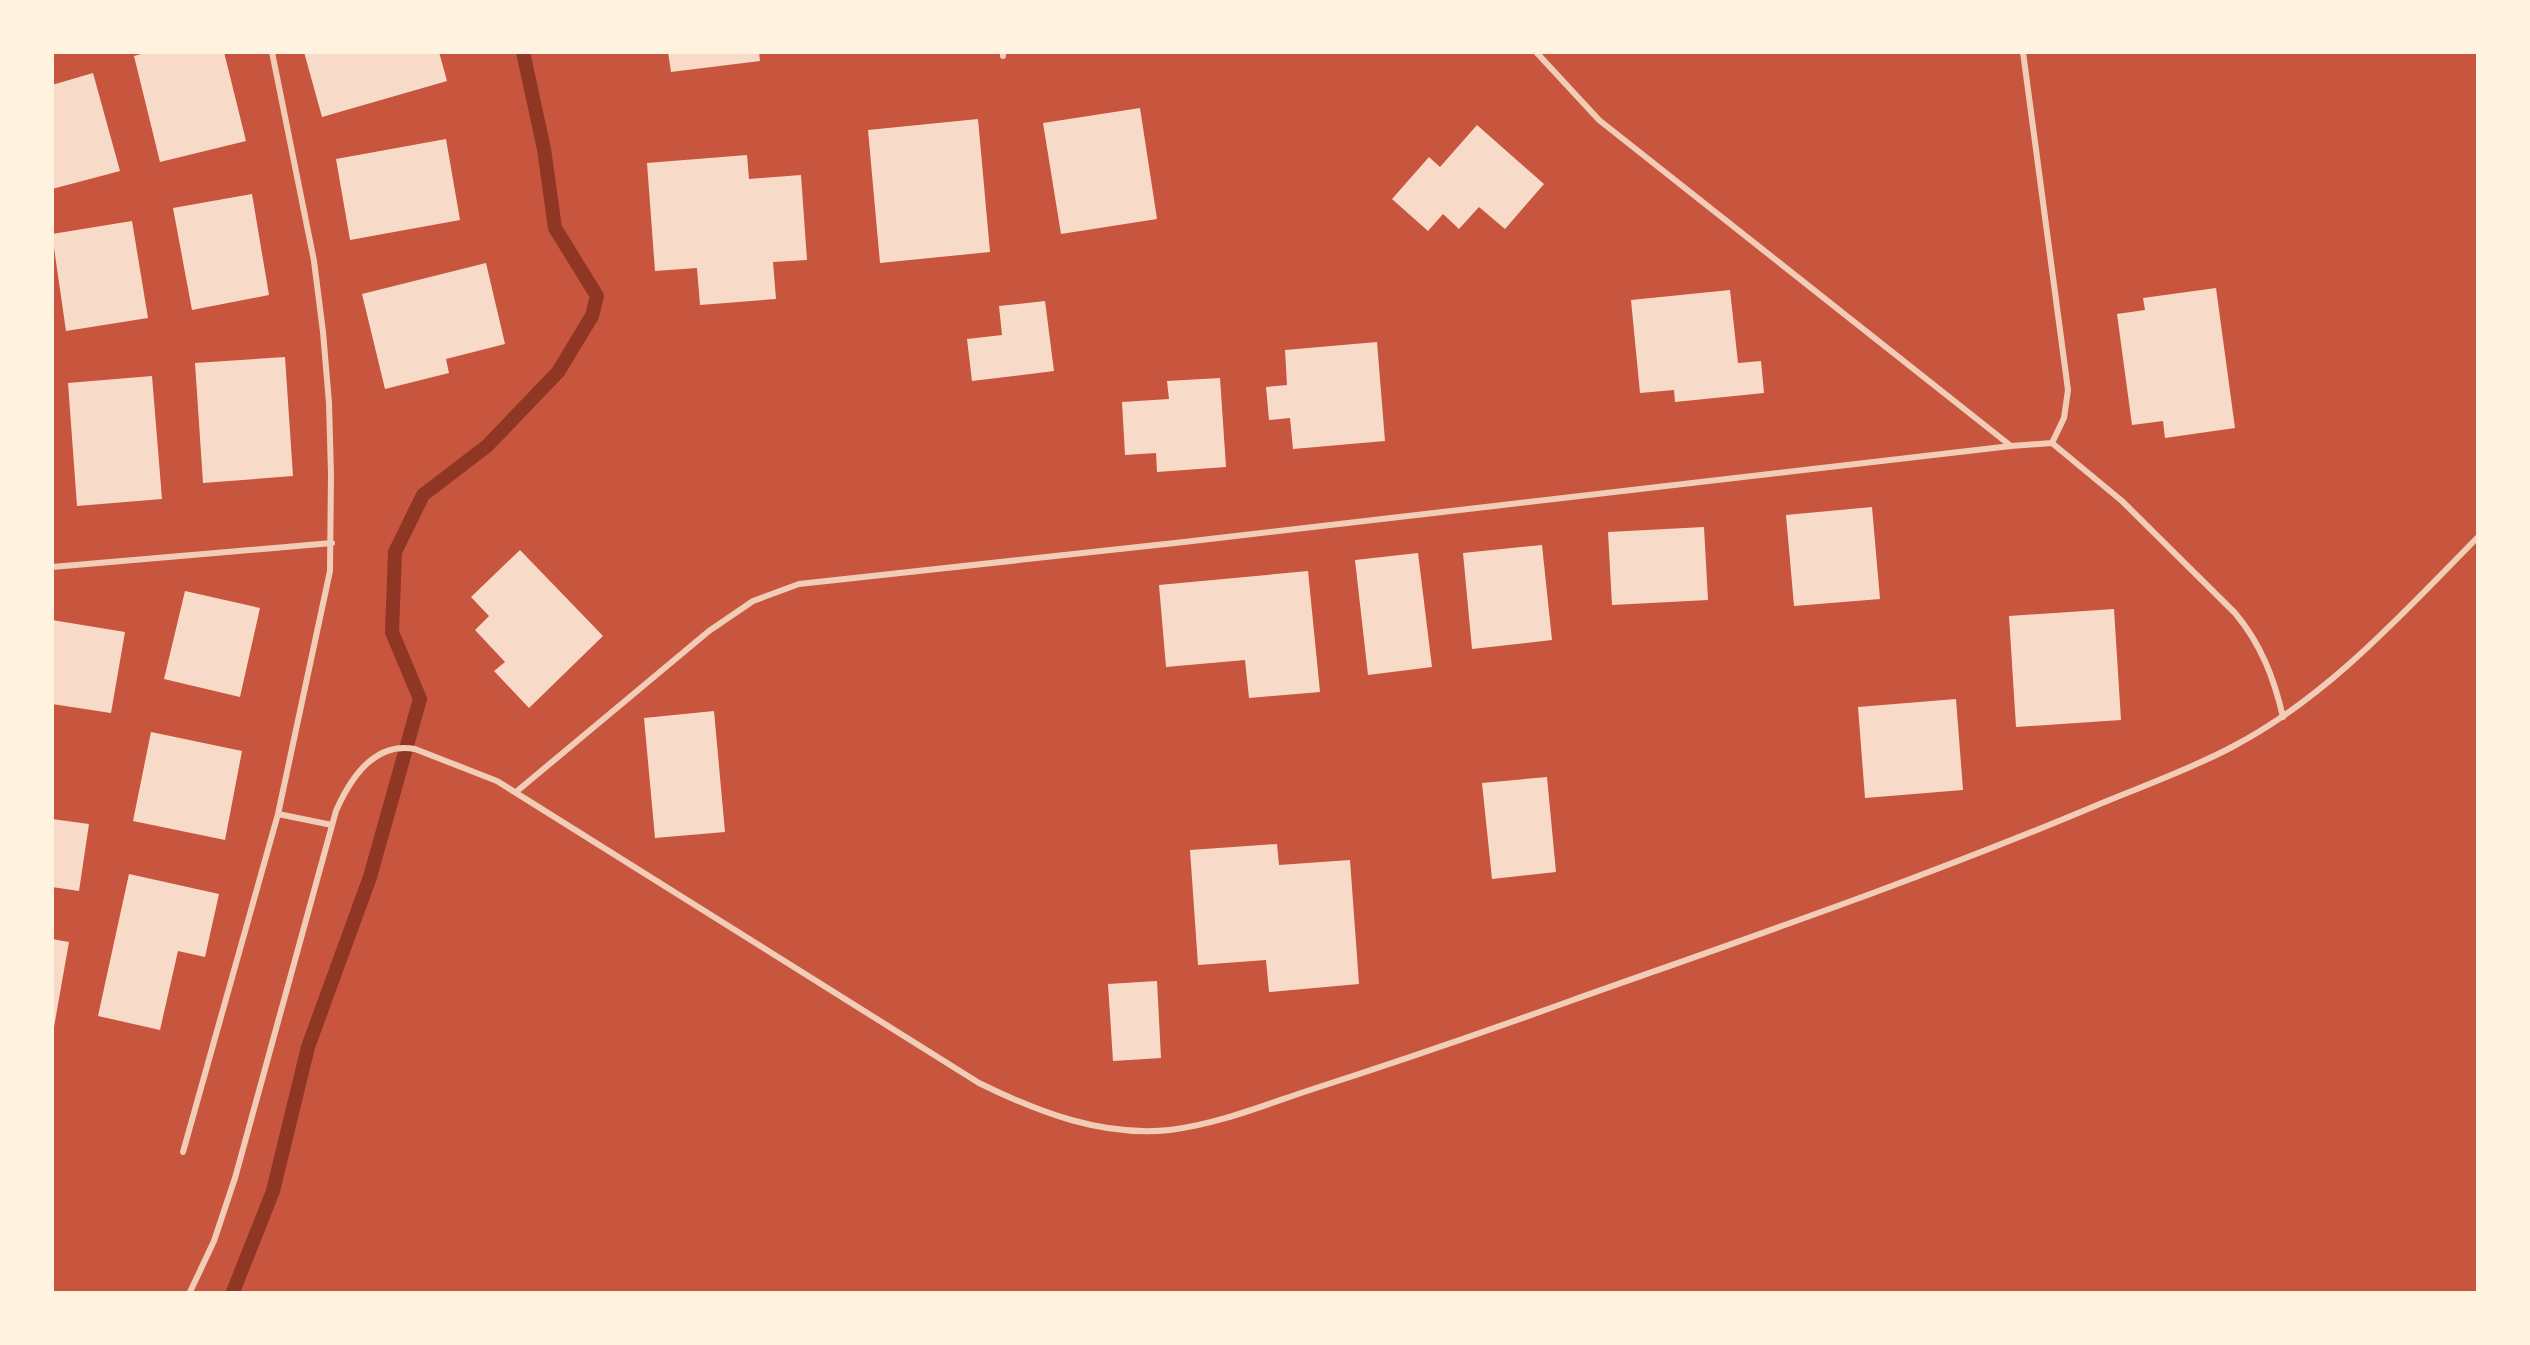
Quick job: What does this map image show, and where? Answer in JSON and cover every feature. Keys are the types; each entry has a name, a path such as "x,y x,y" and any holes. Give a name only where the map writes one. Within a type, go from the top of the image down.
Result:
{"street":[{"path":"183,1152 278,814 328,582 332,543 329,403 314,261 272,52"},
{"path":"1536,52 1599,120 2011,446"},
{"path":"2024,52 2068,390 2064,418 2052,443"},
{"path":"516,792 716,626 753,601 799,584 1173,544 2052,443 2122,501 2235,613 2250,631 2263,654 2277,688 2283,717"},
{"path":"190,1293 214,1241 235,1178 341,799 359,772 381,752 393,748 416,749 516,792 979,1083 1017,1102 1074,1121 1130,1130 1170,1130 1220,1119 1443,1047 1991,850 2231,748 2283,717 2342,670 2478,537"},
{"path":"52,567 332,543"},
{"path":"278,814 332,825"}],"building":[{"path":"148,52 224,52 246,141 160,162 134,56"},
{"path":"304,52 439,52 447,81 322,117"},
{"path":"668,52 759,52 760,61 671,72"},
{"path":"93,73 120,171 52,189 52,85"},
{"path":"1140,108 1157,219 1061,234 1043,123"},
{"path":"978,119 990,252 880,263 868,130"},
{"path":"1477,125 1544,184 1505,229 1479,207 1459,229 1443,214 1428,231 1392,199 1429,157 1440,167"},
{"path":"446,139 460,220 350,240 336,159"},
{"path":"747,155 749,179 801,175 807,260 773,262 776,299 700,305 697,268 655,271 647,163"},
{"path":"252,194 269,295 192,310 173,208"},
{"path":"132,221 148,318 66,331 52,234"},
{"path":"486,263 505,344 446,359 449,373 385,389 362,294"},
{"path":"2216,288 2235,428 2165,438 2163,421 2132,425 2117,314 2145,310 2143,298"},
{"path":"1730,290 1738,363 1761,361 1764,393 1675,402 1674,390 1640,393 1631,300"},
{"path":"1045,301 1054,371 972,381 967,339 1002,335 999,306"},
{"path":"1377,342 1385,441 1293,449 1290,418 1269,420 1266,387 1287,385 1285,350"},
{"path":"285,357 293,476 203,483 195,363"},
{"path":"152,376 162,499 77,506 68,383"},
{"path":"1220,378 1226,467 1157,472 1156,453 1125,455 1122,402 1169,399 1167,381"},
{"path":"1872,507 1880,599 1794,606 1786,515"},
{"path":"1704,527 1708,600 1612,605 1608,532"},
{"path":"1542,545 1552,640 1472,649 1463,553"},
{"path":"520,550 603,636 529,708 494,671 505,662 475,630 489,616 471,597"},
{"path":"1418,553 1432,667 1368,675 1355,560"},
{"path":"1308,571 1320,692 1249,698 1245,660 1166,667 1159,585"},
{"path":"185,591 260,608 240,697 164,679"},
{"path":"2114,609 2121,720 2016,727 2009,616"},
{"path":"52,620 125,632 111,713 52,704"},
{"path":"1956,699 1963,790 1865,798 1858,707"},
{"path":"714,711 725,832 655,838 644,718"},
{"path":"151,732 242,751 225,840 133,821"},
{"path":"1547,777 1556,872 1492,879 1482,783"},
{"path":"52,819 89,824 79,891 52,887"},
{"path":"1277,844 1279,865 1350,860 1359,984 1269,992 1266,960 1198,965 1190,850"},
{"path":"129,874 219,894 205,957 178,951 160,1030 98,1016"},
{"path":"52,939 69,942 54,1027 52,1027"},
{"path":"1157,981 1161,1058 1113,1061 1108,984"}],"waterway":[{"path":"233,1292 273,1191 308,1047 370,877 420,699 392,632 395,552 423,495 487,446 558,372 592,316 597,296 555,228 544,149 523,52"}]}
